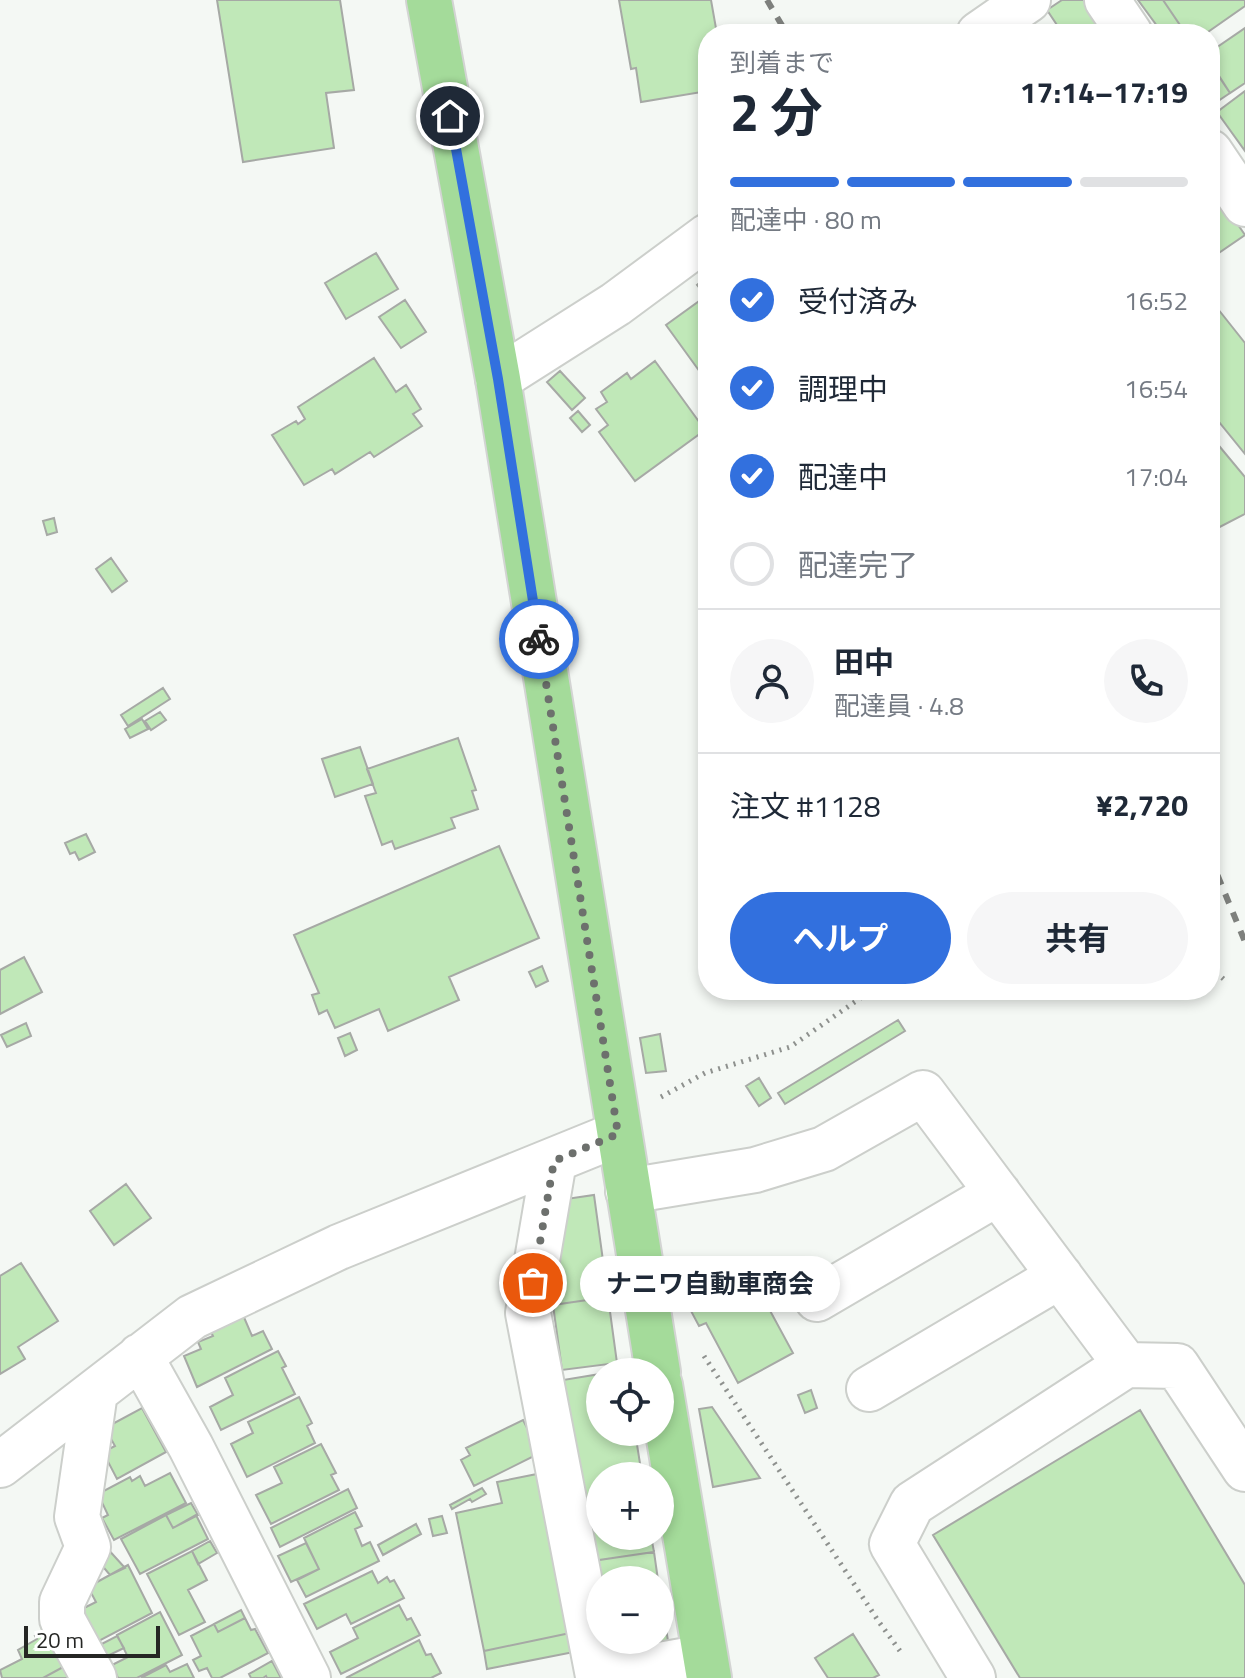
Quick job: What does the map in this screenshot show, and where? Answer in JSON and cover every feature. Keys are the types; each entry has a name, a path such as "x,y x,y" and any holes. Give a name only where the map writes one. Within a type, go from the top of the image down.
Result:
{"highway":[{"path":"429,0 498,379 655,1357"},
{"path":"670,1446 707,1668"}],"street":[{"path":"993,24 1028,0"},
{"path":"1107,0 1123,24"},
{"path":"1220,167 1245,204"},
{"path":"498,379 616,304 698,243"},
{"path":"628,1191 755,1170 824,1149 923,1093 1126,1365"},
{"path":"0,1465 192,1317 339,1247 618,1134"},
{"path":"554,1161 528,1313 598,1676 707,1668"},
{"path":"817,1299 998,1193"},
{"path":"869,1389 1060,1276"},
{"path":"140,1356 191,1447 308,1678"},
{"path":"973,1678 892,1544 912,1504 1126,1365 1177,1366 1245,1469"},
{"path":"94,1678 62,1619 62,1602 88,1547 77,1517 95,1392"}],"path":[{"path":"1220,976 1227,982"},
{"path":"618,1134 661,1097 705,1073 790,1047 858,1000"},
{"path":"655,1357 696,1345 903,1656"}],"building":[{"path":"217,0 340,0 354,90 326,93 334,148 243,162"},
{"path":"619,0 711,0 715,24 698,24 698,93 641,102 636,68 631,69"},
{"path":"1062,0 1084,0 1100,24 1056,24 1047,10"},
{"path":"1138,0 1163,0 1179,24 1156,24"},
{"path":"1163,0 1245,0 1245,6 1219,24 1179,24"},
{"path":"1245,28 1245,83 1230,93 1220,78 1220,45"},
{"path":"1220,77 1230,93 1220,100"},
{"path":"1245,91 1245,151 1220,116 1220,110"},
{"path":"1220,199 1245,235 1220,252"},
{"path":"376,253 398,289 346,319 325,283"},
{"path":"405,300 426,332 401,348 379,317"},
{"path":"698,302 698,369 666,325"},
{"path":"1220,312 1245,343 1245,454 1220,423"},
{"path":"374,358 396,392 406,385 421,409 413,414 422,426 374,457 370,452 335,474 332,469 304,485 272,435 305,419 298,407"},
{"path":"655,361 698,420 698,435 635,481 599,432 608,425 596,409 607,402 601,392 627,373 631,379"},
{"path":"560,371 585,398 572,410 547,382"},
{"path":"578,411 590,425 582,432 570,418"},
{"path":"1220,447 1245,477 1245,514 1220,527"},
{"path":"54,518 57,532 47,535 43,521"},
{"path":"111,558 127,581 112,592 96,569"},
{"path":"163,688 170,699 128,726 121,715"},
{"path":"160,712 166,720 151,730 145,721"},
{"path":"142,719 148,729 130,738 125,729"},
{"path":"458,738 476,790 472,791 478,809 451,818 455,828 395,849 392,841 382,845 365,796 376,793 367,769"},
{"path":"360,747 373,784 335,797 322,759"},
{"path":"86,834 95,852 79,860 75,852 70,854 65,843"},
{"path":"499,846 539,938 449,977 459,1000 388,1031 379,1009 335,1028 327,1010 319,1014 312,995 319,993 294,935"},
{"path":"24,957 42,992 0,1014 0,970"},
{"path":"542,966 548,981 536,987 529,972"},
{"path":"898,1020 905,1031 785,1104 778,1093"},
{"path":"26,1023 31,1036 7,1047 1,1035"},
{"path":"350,1033 357,1050 345,1056 338,1038"},
{"path":"660,1034 666,1071 646,1073 640,1038"},
{"path":"759,1078 771,1098 759,1106 746,1086"},
{"path":"126,1184 151,1218 114,1245 90,1211"},
{"path":"594,1195 608,1297 553,1305 559,1200"},
{"path":"743,1261 793,1353 738,1383 706,1323 699,1326 682,1294"},
{"path":"21,1263 58,1321 18,1347 25,1359 0,1374 0,1276"},
{"path":"608,1297 616,1358 586,1358 586,1367 562,1370 553,1305"},
{"path":"243,1315 252,1336 263,1331 272,1349 197,1387 184,1356 201,1349 198,1342 213,1336 210,1330"},
{"path":"278,1351 286,1366 282,1368 295,1394 221,1430 210,1407 233,1395 225,1378"},
{"path":"586,1376 586,1446 637,1446 640,1462 586,1462 586,1524 563,1380"},
{"path":"811,1390 817,1408 805,1413 798,1395"},
{"path":"299,1397 312,1423 307,1426 315,1443 247,1477 231,1444 253,1433 248,1422"},
{"path":"712,1407 760,1478 713,1487 699,1409"},
{"path":"142,1408 166,1452 117,1479 103,1452 115,1446 105,1428"},
{"path":"1140,1410 1245,1585 1245,1678 1020,1678 933,1535"},
{"path":"523,1420 540,1453 474,1486 461,1460 470,1455 466,1448"},
{"path":"321,1444 336,1473 331,1475 339,1490 271,1524 256,1495 282,1483 274,1467"},
{"path":"170,1473 186,1503 114,1540 102,1518 108,1515 98,1494 130,1477 132,1481 140,1476 145,1486"},
{"path":"542,1473 575,1632 484,1651 456,1513 502,1503 497,1482"},
{"path":"482,1488 486,1494 452,1509 450,1505"},
{"path":"348,1489 357,1508 280,1547 271,1528"},
{"path":"191,1503 198,1515 173,1528 166,1515"},
{"path":"355,1512 362,1526 355,1529 362,1546 370,1542 379,1561 306,1597 297,1580 319,1569 304,1538"},
{"path":"166,1515 173,1528 196,1515 208,1539 140,1574 121,1539"},
{"path":"442,1516 447,1533 433,1536 429,1519"},
{"path":"416,1524 421,1534 383,1555 378,1545"},
{"path":"210,1541 217,1553 198,1564 192,1551"},
{"path":"306,1543 319,1569 291,1582 278,1556"},
{"path":"106,1547 125,1568 110,1575 99,1562"},
{"path":"590,1550 654,1552 592,1561"},
{"path":"192,1551 207,1580 188,1590 205,1622 179,1635 147,1574"},
{"path":"654,1552 656,1566 594,1566 592,1561"},
{"path":"128,1565 152,1613 95,1643 78,1611 96,1602 88,1587"},
{"path":"372,1571 378,1583 387,1577 390,1582 394,1580 404,1598 351,1624 346,1614 317,1629 304,1604"},
{"path":"399,1605 420,1635 341,1674 330,1652 358,1638 353,1628"},
{"path":"241,1610 245,1618 218,1632 214,1624"},
{"path":"160,1612 182,1655 137,1678 118,1678 112,1665 128,1657 117,1635"},
{"path":"245,1618 268,1653 220,1678 212,1678 207,1668 199,1671 193,1660 201,1656 191,1636 214,1624 218,1632"},
{"path":"45,1631 65,1666 43,1678 2,1678 0,1670 22,1659 18,1650"},
{"path":"575,1632 579,1651 487,1669 484,1651"},
{"path":"853,1634 879,1675 873,1678 828,1678 815,1658"},
{"path":"117,1636 124,1648 99,1660 92,1649"},
{"path":"419,1640 426,1655 431,1654 441,1673 431,1678 346,1678"},
{"path":"272,1661 281,1678 251,1678 249,1674"},
{"path":"187,1664 194,1678 141,1678 166,1665 170,1672"},
{"path":"65,1666 71,1678 43,1678"}],"railway":[{"path":"767,0 781,24"},
{"path":"1220,881 1245,942"}],"way so far":[{"path":"533,1283 554,1161 618,1134 539,639"}],"place":[{"name":"ナニワ自動車商会","path":"533,1283"}],"route":[{"path":"450,116 498,379 539,639"}]}
